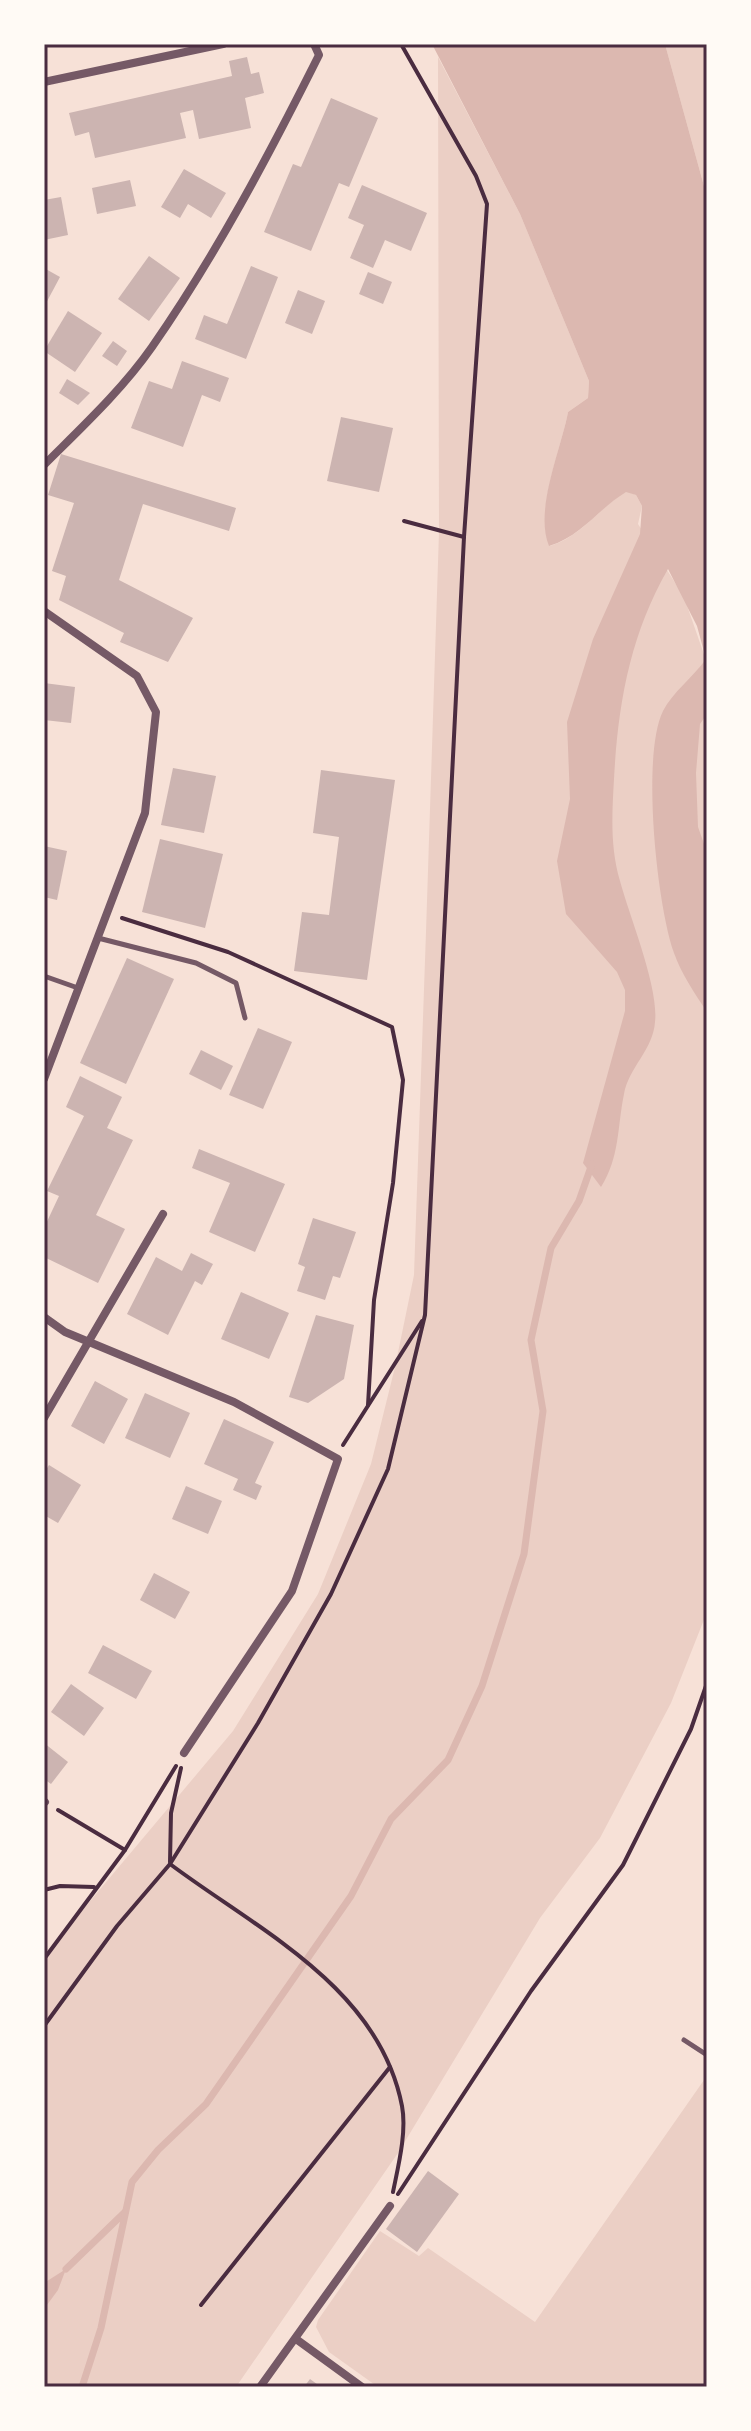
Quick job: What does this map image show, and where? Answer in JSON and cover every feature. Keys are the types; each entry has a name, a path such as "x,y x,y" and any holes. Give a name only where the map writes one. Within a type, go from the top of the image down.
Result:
{"street":[{"path":"44,82 223,44"},
{"path":"44,465 150,350 207,262 265,163 319,55 314,44"},
{"path":"44,611 137,676 156,712 145,813 44,1079"},
{"path":"44,1418 86,1340 163,1214"},
{"path":"44,1317 65,1332 234,1402 338,1459 292,1591 184,1753"},
{"path":"260,2387 390,2206"},
{"path":"296,2339 362,2387"}],"lane":[{"path":"97,937 196,963 236,983 245,1018"},
{"path":"44,976 79,988"},
{"path":"684,2040 707,2055"}],"path":[{"path":"44,2026 117,1926 170,1864 258,1723 331,1594 388,1469 425,1315 464,537 487,204 476,176 401,44"},
{"path":"404,521 464,537"},
{"path":"106,913 228,952 392,1027 403,1080 393,1183 374,1300 368,1405"},
{"path":"338,1459 348,1432 395,1367 425,1315"},
{"path":"390,2206 531,1991 623,1865 691,1729 707,1683"},
{"path":"170,1864 171,1813 184,1753"},
{"path":"44,1959 94,1887 125,1850 184,1753"},
{"path":"44,1803 125,1850"},
{"path":"170,1864 317,1968 354,2009 390,2067 403,2109 390,2206"},
{"path":"44,1890 60,1886 94,1887"},
{"path":"201,2305 390,2067"}],"shaded area":[{"path":"432,44 665,44 707,197 707,714 700,724 696,773 698,827 707,852 707,1012 684,976 674,953 657,867 652,795 656,732 667,704 706,659 697,626 668,569 644,619 628,671 619,724 613,805 613,843 617,868 653,991 655,1022 650,1041 627,1084 615,1153 601,1187 583,1163 625,1011 625,990 617,972 566,914 557,861 570,799 567,722 593,639 640,534 642,506 636,495 626,492 571,536 549,546 545,515 550,480 568,412 588,398 589,381 520,214"},
{"path":"665,44 707,44 707,197"},
{"path":"438,57 520,214 589,381 588,398 568,412 550,480 545,516 550,546 581,529 626,491 636,495 642,506 638,524 684,597 707,663 707,1612 671,1703 600,1838 540,1918 398,2153 236,2387 44,2387 44,1956 233,1731 318,1594 371,1464 414,1275 439,532"},
{"path":"704,2080 707,2080 707,2387 378,2387 329,2352 316,2327 318,2320 380,2231 419,2256 428,2248 535,2322"},
{"path":"66,2269 58,2290 44,2309 44,2283"}],"building":[{"path":"247,57 251,74 259,72 264,93 245,98 251,128 199,139 193,110 180,113 186,138 95,158 89,132 75,136 69,113 232,76 229,61"},
{"path":"331,98 378,118 349,187 339,183 311,251 264,232 293,164 301,167"},
{"path":"184,169 226,193 211,218 188,204 180,218 161,207"},
{"path":"130,180 136,206 97,214 92,188"},
{"path":"362,185 427,213 411,251 385,240 373,268 350,258 364,225 348,218"},
{"path":"61,197 68,235 44,240 44,200"},
{"path":"149,256 180,278 149,321 118,299"},
{"path":"251,266 278,277 246,359 195,339 204,315 227,324"},
{"path":"44,268 60,277 44,307"},
{"path":"368,272 392,282 383,304 359,294"},
{"path":"298,290 325,301 312,334 285,323"},
{"path":"68,311 102,333 75,372 44,351"},
{"path":"113,341 127,351 117,366 102,356"},
{"path":"182,361 229,378 220,402 202,395 183,447 131,428 149,381 172,389"},
{"path":"67,379 90,393 78,405 59,393"},
{"path":"341,417 393,428 379,492 327,481"},
{"path":"61,454 236,508 229,531 143,504 119,580 193,618 168,662 120,642 124,633 59,600 66,576 52,571 74,503 48,495"},
{"path":"44,683 75,687 71,723 44,720"},
{"path":"173,768 216,776 204,833 161,825"},
{"path":"321,770 395,780 367,980 294,971 302,912 329,915 339,837 313,833"},
{"path":"160,839 223,854 205,928 142,912"},
{"path":"44,846 67,851 57,900 44,897"},
{"path":"127,958 174,979 126,1084 80,1063"},
{"path":"258,1028 292,1042 263,1109 229,1095"},
{"path":"201,1050 233,1066 221,1090 189,1074"},
{"path":"80,1076 122,1097 107,1128 133,1140 96,1215 125,1229 98,1283 44,1257 44,1228 59,1196 47,1191 84,1116 66,1107"},
{"path":"199,1149 285,1184 255,1252 209,1232 230,1183 192,1168"},
{"path":"313,1218 356,1232 340,1278 333,1276 325,1300 297,1291 305,1267 298,1264"},
{"path":"191,1253 213,1264 202,1285 195,1281 168,1335 127,1314 156,1257 182,1271"},
{"path":"241,1292 289,1313 269,1359 221,1339"},
{"path":"316,1315 354,1325 344,1379 308,1403 289,1397"},
{"path":"95,1381 128,1399 104,1444 71,1426"},
{"path":"145,1393 190,1413 170,1458 125,1438"},
{"path":"224,1419 274,1442 255,1483 262,1486 256,1500 233,1490 238,1479 204,1464"},
{"path":"49,1465 81,1485 58,1523 44,1515 44,1473"},
{"path":"186,1486 222,1501 208,1534 172,1519"},
{"path":"154,1573 190,1592 175,1619 140,1600"},
{"path":"103,1645 152,1671 136,1699 88,1673"},
{"path":"71,1684 104,1708 84,1736 51,1712"},
{"path":"44,1743 68,1762 51,1784 44,1779"},
{"path":"428,2171 459,2194 417,2252 386,2229"},
{"path":"310,2379 321,2387 304,2387"}],"waterway":[{"path":"82,2387 101,2328 132,2182 158,2150 206,2104 351,1896 391,1819 448,1760 482,1686 524,1554 543,1411 531,1340 551,1248 579,1201 592,1164"},
{"path":"66,2269 125,2212"}]}
